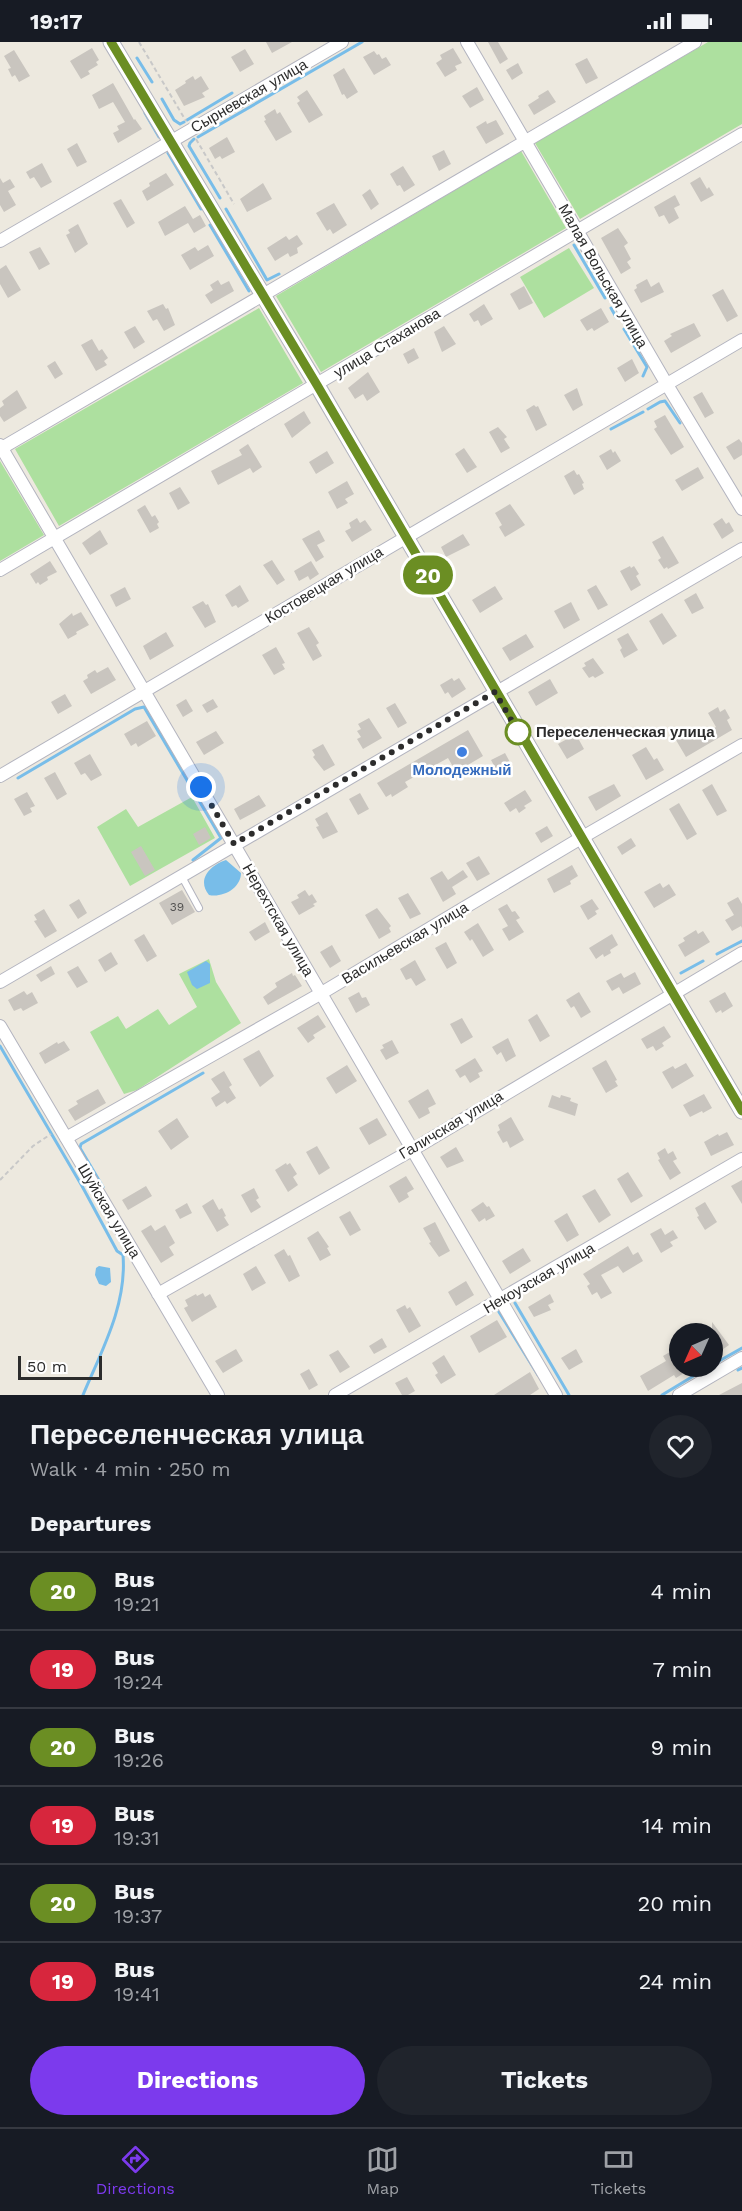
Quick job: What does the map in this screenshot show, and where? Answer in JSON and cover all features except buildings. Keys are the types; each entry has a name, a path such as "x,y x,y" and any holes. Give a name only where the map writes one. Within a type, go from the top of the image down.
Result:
{"street":[{"path":"111,42 317,385 742,1111"},
{"name":"Сырневская улица","path":"0,241 342,42"},
{"name":"Малая Вольская улица","path":"467,42 742,509"},
{"path":"0,447 695,42"},
{"name":"улица Стаханова","path":"0,570 742,134"},
{"name":"Костовецкая улица","path":"0,776 742,340"},
{"name":"Нерехтская улица","path":"0,447 556,1395"},
{"path":"0,981 742,549"},
{"name":"Васильевская улица","path":"66,1138 320,994 742,745"},
{"name":"Галичская улица","path":"158,1294 412,1149 742,952"},
{"name":"Шуйская улица","path":"0,1026 218,1395"},
{"name":"Некоузская улица","path":"335,1395 742,1159"},
{"path":"680,1395 742,1358"}],"lane":[{"path":"181,875 200,908"}],"path":[{"path":"0,1180 33,1146 48,1136"}],"green space":[{"path":"708,42 742,42 742,124 580,219 535,143"},
{"path":"521,151 566,228 321,372 276,296"},
{"path":"569,248 594,288 544,318 520,277"},
{"path":"259,308 303,383 59,526 15,449"},
{"path":"0,461 44,535 0,561"},
{"path":"192,797 215,838 130,886 97,827 126,809 138,827"},
{"path":"209,959 216,982 241,1023 137,1090 124,1094 90,1032 118,1016 126,1029 158,1009 169,1025 197,1007 179,974"}],"water":[{"path":"226,860 241,873 238,883 230,891 220,895 209,895 204,883 207,873 215,865"},
{"path":"206,961 210,964 210,983 197,989 192,985 187,972"},
{"path":"99,1266 110,1268 111,1282 106,1286 99,1284 95,1275 96,1268"}],"waterway":[{"path":"198,137 362,42"},
{"path":"137,58 152,82"},
{"path":"187,120 232,93"},
{"path":"162,99 174,120 180,124 184,122"},
{"path":"145,113 159,137"},
{"path":"194,139 189,146 220,198"},
{"path":"168,153 201,209"},
{"path":"226,209 267,280 279,274"},
{"path":"210,225 249,291"},
{"path":"574,245 605,298"},
{"path":"611,308 616,317"},
{"path":"624,329 647,367 643,376"},
{"path":"648,409 665,401 680,423"},
{"path":"611,429 643,412"},
{"path":"18,778 135,709 144,707 221,838 193,860"},
{"path":"717,954 742,941"},
{"path":"681,973 703,961"},
{"path":"0,1046 82,1186 117,1251 123,1255 121,1292 112,1327 83,1395"},
{"path":"103,1187 80,1148 81,1144 203,1073"},
{"path":"515,1303 569,1395"},
{"path":"499,1312 538,1375"},
{"path":"723,1359 742,1348"},
{"path":"738,1370 742,1368"},
{"path":"662,1395 692,1377"}],"bus line":[{"name":"20","path":"111,42 317,385 742,1111"}],"place":[{"name":"Переселенческая улица","path":"518,732"},
{"name":"Молодежный","path":"462,752"}],"route":[{"path":"201,787 234,844 495,692 518,732"}]}
